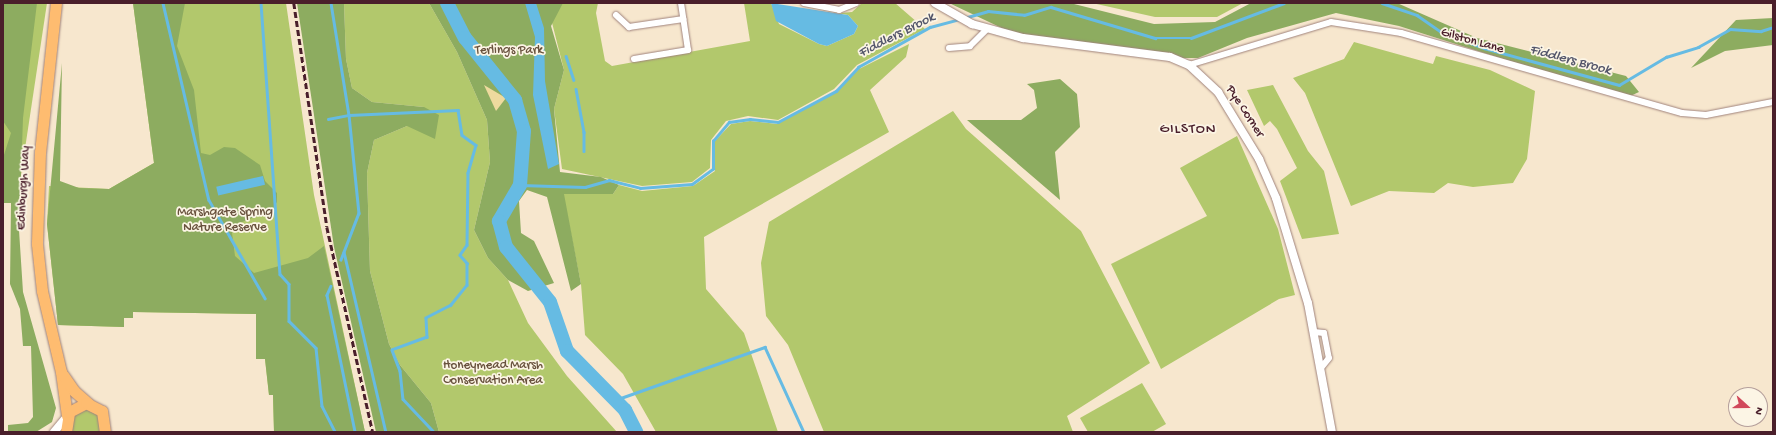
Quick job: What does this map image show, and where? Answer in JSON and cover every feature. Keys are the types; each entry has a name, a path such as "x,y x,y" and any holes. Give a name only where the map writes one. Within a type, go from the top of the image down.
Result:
{"highway":[{"name":"Edinburgh Way","path":"56,3 40,152 37,244 42,291 61,372 66,432"},
{"name":"Edinburgh Way","path":"61,372 74,391 89,404 102,411 105,432"},
{"path":"66,418 75,407 89,404"}],"street":[{"path":"634,58 688,50 681,3"},
{"path":"804,3 839,10 856,3"},
{"name":"Pye Corner","path":"935,3 972,24 987,29 1035,40 1170,57 1189,65 1218,92 1259,159 1276,198 1314,332 1332,432"},
{"path":"616,15 630,27 683,19"},
{"name":"Gilston Lane","path":"1189,65 1330,22 1401,33 1682,113 1706,115 1773,102"},
{"path":"949,48 970,46 987,29"},
{"path":"54,432 66,418"}],"green space":[{"path":"3,3 47,3 18,195 3,196"},
{"path":"3,3 37,3 23,118 19,230 23,292 56,408 52,422 36,432 8,432 8,425 28,423 33,417 31,346 23,346 20,309 10,284 11,203 3,203 3,158 11,133 3,121"},
{"name":"Marshgate Spring Nature Reserve","path":"133,3 286,3 314,195 365,432 274,432 273,395 269,395 265,359 256,359 256,314 133,312 133,318 124,318 124,327 58,325 47,224 49,186 109,189 154,163"},
{"name":"Marshgate Spring Nature Reserve","path":"133,3 185,3 177,46 194,90 201,153 210,155 224,147 235,148 260,165 265,181 277,193 277,202 272,210 237,224 232,233 235,256 254,273 308,258 324,246 365,432 274,432 273,395 269,395 265,359 256,359 256,314 133,312 133,318 124,318 124,327 58,325 47,224 62,63 60,181 79,188 109,189 154,163"},
{"path":"297,3 344,3 346,59 352,88 372,102 424,107 439,115 435,139 407,126 374,140 367,173 370,271 389,344 400,365 431,403 439,432 376,432 334,247"},
{"name":"Honeymead Marsh Conservation Area","path":"344,3 429,3 457,52 487,120 490,162 474,230 488,258 508,280 528,323 567,376 617,432 439,432 431,403 400,365 389,344 370,271 367,173 374,140 407,126 424,107 372,102 352,88 346,59"},
{"name":"Terlings Park","path":"429,3 563,3 551,26 564,70 554,109 560,172 601,177 619,185 613,194 564,194 581,284 571,291 547,197 527,190 519,201 521,233 534,241 554,283 528,291 508,280 488,258 474,230 490,162 487,120 457,52"},
{"path":"547,3 598,3 596,13 605,61 612,66 750,41 744,3 771,3 779,24 819,44 827,46 854,34 858,26 848,15 786,3 840,13 852,12 862,3 895,3 925,29 857,65 834,89 778,120 748,116 726,121 711,140 710,168 692,182 642,186 562,169 554,109 564,70"},
{"path":"949,3 1070,3 1154,24 1215,22 1251,3 1397,3 1477,38 1626,76 1639,92 1626,98 1399,26 1336,13 1247,38 1198,58 1182,58 1170,53 1023,38"},
{"path":"1092,3 1243,3 1217,17 1155,17"},
{"path":"1773,18 1773,45 1725,51 1691,68 1736,20"},
{"path":"1354,42 1433,64 1436,56 1490,70 1535,91 1527,159 1513,183 1473,187 1448,183 1434,193 1389,191 1351,206 1305,93 1293,78 1344,59"},
{"path":"909,44 906,57 870,90 889,132 704,237 706,289 744,333 778,432 656,432 623,374 585,335 581,284 563,194 613,194 619,185 642,191 693,186 715,171 714,142 731,124 750,121 777,124 836,92 859,69"},
{"path":"1060,79 1077,94 1080,127 1055,152 1060,200 967,120 1021,120 1037,108 1034,90 1027,84"},
{"path":"1273,85 1308,151 1324,171 1339,234 1302,239 1280,181 1297,168 1277,129 1270,121 1264,126 1247,90"},
{"path":"953,111 966,129 1081,231 1150,363 1067,416 1073,432 824,432 788,345 766,316 761,263 769,222"},
{"path":"1237,136 1278,229 1295,295 1279,299 1161,369 1111,264 1207,216 1180,168"},
{"path":"1142,383 1166,424 1152,432 1088,432 1080,418"},
{"path":"85,409 98,415 100,432 72,432 73,416"}],"sand":[{"path":"484,85 506,98 496,111"}],"water":[{"path":"525,3 536,3 544,28 545,81 559,164 548,169 533,95 535,37"},
{"path":"771,3 848,15 858,26 854,34 827,46 819,44 776,21"},
{"path":"263,176 265,185 218,196 216,187"}],"waterway":[{"path":"163,3 209,200 265,298"},
{"path":"261,3 280,274 289,284 289,321 316,348 322,406 335,432"},
{"path":"331,3 349,115 359,213 341,260"},
{"path":"447,3 465,38 515,100 524,131 520,185 499,221 506,247 550,302 567,351 625,410 636,432"},
{"name":"Fiddlers Brook","path":"964,18 988,11 1024,15 1051,7 1155,38 1191,38 1284,3"},
{"name":"Fiddlers Brook","path":"1382,3 1417,15 1441,32 1484,48 1619,85 1666,57 1698,47 1730,29 1761,31 1773,27"},
{"name":"Fiddlers Brook","path":"520,185 585,187 609,180 640,188 692,184 713,169 713,141 729,122 750,119 778,122 836,91 858,67 930,27 959,19"},
{"path":"566,56 574,80"},
{"path":"576,89 584,132 584,151"},
{"path":"328,119 349,115 458,110 462,135 476,145 468,173 467,245 460,255 467,263 467,285 451,305 426,318 427,337 392,350 400,371 403,399 434,432"},
{"path":"344,252 386,432"},
{"path":"331,286 327,295 355,432"},
{"path":"615,400 765,347 804,432"}],"railway":[{"path":"294,3 327,227 373,432"}],"district":[{"name":"GILSTON","path":"1188,130"}]}
